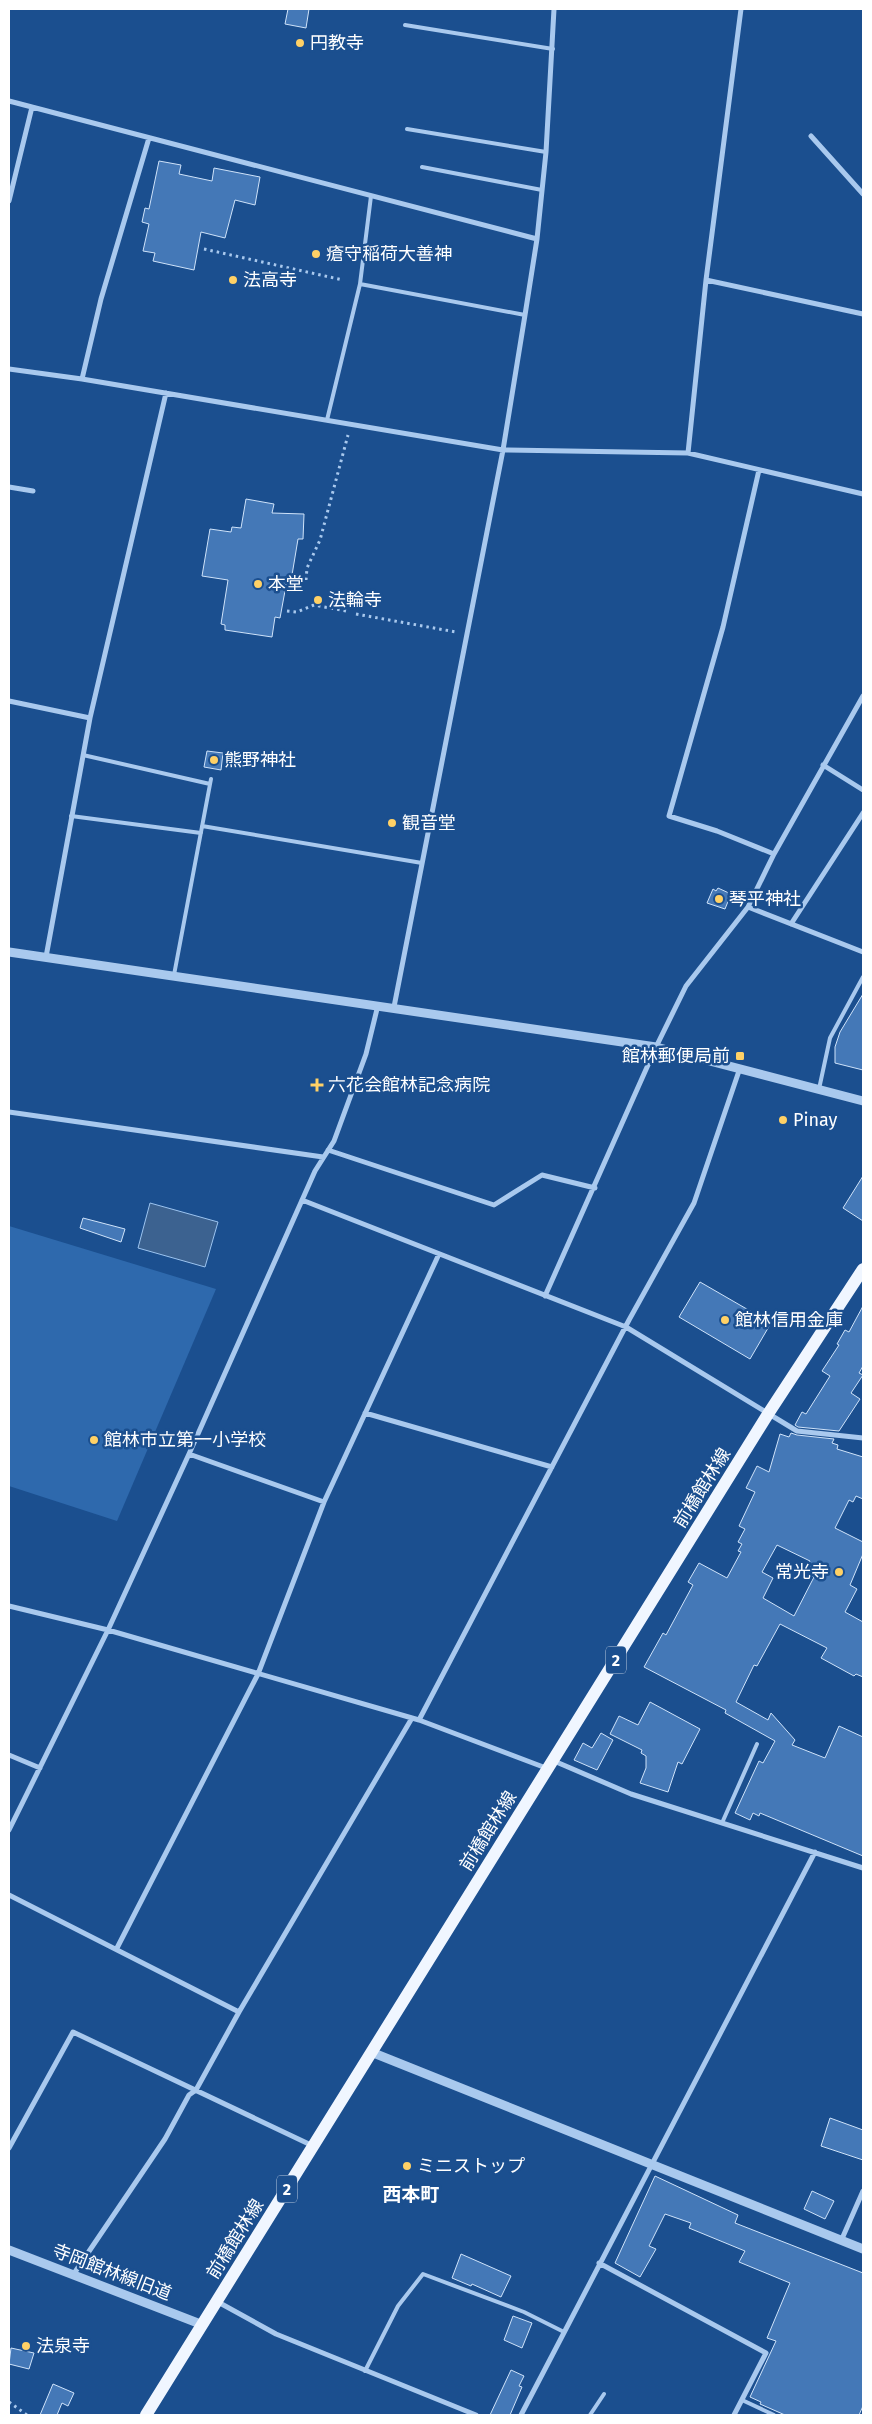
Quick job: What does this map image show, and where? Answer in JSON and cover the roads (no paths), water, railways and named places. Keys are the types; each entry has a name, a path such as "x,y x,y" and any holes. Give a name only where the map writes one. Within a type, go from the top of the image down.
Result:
{"main road":[{"name":"前橋館林線","path":"146,2415 768,1414 863,1269"}],"street":[{"path":"394,1007 503,450 525,315 537,239 546,152 554,9"},
{"path":"688,453 706,280 741,9"},
{"path":"9,101 537,239"},
{"path":"9,201 32,107"},
{"path":"811,136 863,194"},
{"path":"82,379 102,299 149,138"},
{"path":"706,280 863,314"},
{"path":"9,369 82,379 503,450 688,453 863,494"},
{"path":"46,957 90,718 166,393"},
{"path":"759,470 723,627 669,816 716,831 774,854"},
{"path":"9,487 33,491"},
{"path":"546,1296 656,1047 686,986 748,907 774,854 863,696"},
{"path":"9,701 90,718"},
{"path":"823,765 863,790"},
{"path":"791,924 863,813"},
{"path":"748,907 863,952"},
{"path":"9,952 394,1007 656,1047 863,1101"},
{"path":"9,1830 108,1630 189,1454 315,1170 334,1141 366,1054 378,1005"},
{"path":"419,1720 626,1327 694,1203 740,1068"},
{"path":"9,1112 323,1157"},
{"path":"328,1150 494,1205 542,1175 594,1188"},
{"path":"302,1200 626,1327 797,1430 863,1438"},
{"path":"117,1948 258,1674 324,1502 439,1254"},
{"path":"365,1413 552,1467"},
{"path":"189,1454 324,1502"},
{"path":"9,1606 108,1630 419,1720 630,1794 863,1868"},
{"path":"73,2275 165,2139 189,2095 196,2090 239,2012 412,1718"},
{"path":"9,1755 40,1768"},
{"path":"521,2415 815,1852"},
{"path":"9,1894 239,2012"},
{"path":"9,2148 73,2032 314,2147"},
{"path":"370,2052 863,2250"},
{"path":"840,2240 863,2192"},
{"name":"寺岡館林線旧道","path":"9,2250 203,2325"},
{"path":"600,2263 766,2353 734,2415"},
{"path":"216,2301 276,2334 476,2415"}],"lane":[{"path":"405,25 553,49"},
{"path":"406,129 546,152"},
{"path":"422,167 542,190"},
{"path":"327,420 360,284 370,196"},
{"path":"360,284 525,315"},
{"path":"83,755 210,784"},
{"path":"174,975 210,779"},
{"path":"72,816 201,833"},
{"path":"202,826 422,863"},
{"path":"819,1089 830,1038 863,977"},
{"path":"722,1823 757,1744"},
{"path":"365,2371 398,2306 423,2274 524,2312 564,2332"},
{"path":"590,2415 604,2394"},
{"path":"742,2400 774,2415"}],"place":[{"name":"円教寺","path":"300,43"},
{"name":"瘡守稲荷大善神","path":"316,254"},
{"name":"法高寺","path":"233,280"},
{"name":"本堂","path":"258,584"},
{"name":"法輪寺","path":"318,600"},
{"name":"熊野神社","path":"214,760"},
{"name":"観音堂","path":"392,823"},
{"name":"琴平神社","path":"719,899"},
{"name":"館林郵便局前","path":"740,1056"},
{"name":"六花会館林記念病院","path":"317,1085"},
{"name":"Pinay","path":"783,1120"},
{"name":"館林信用金庫","path":"725,1320"},
{"name":"館林市立第一小学校","path":"94,1440"},
{"name":"常光寺","path":"839,1572"},
{"name":"ミニストップ","path":"407,2166"},
{"name":"法泉寺","path":"26,2346"}],"district":[{"name":"西本町","path":"411,2194"}]}
